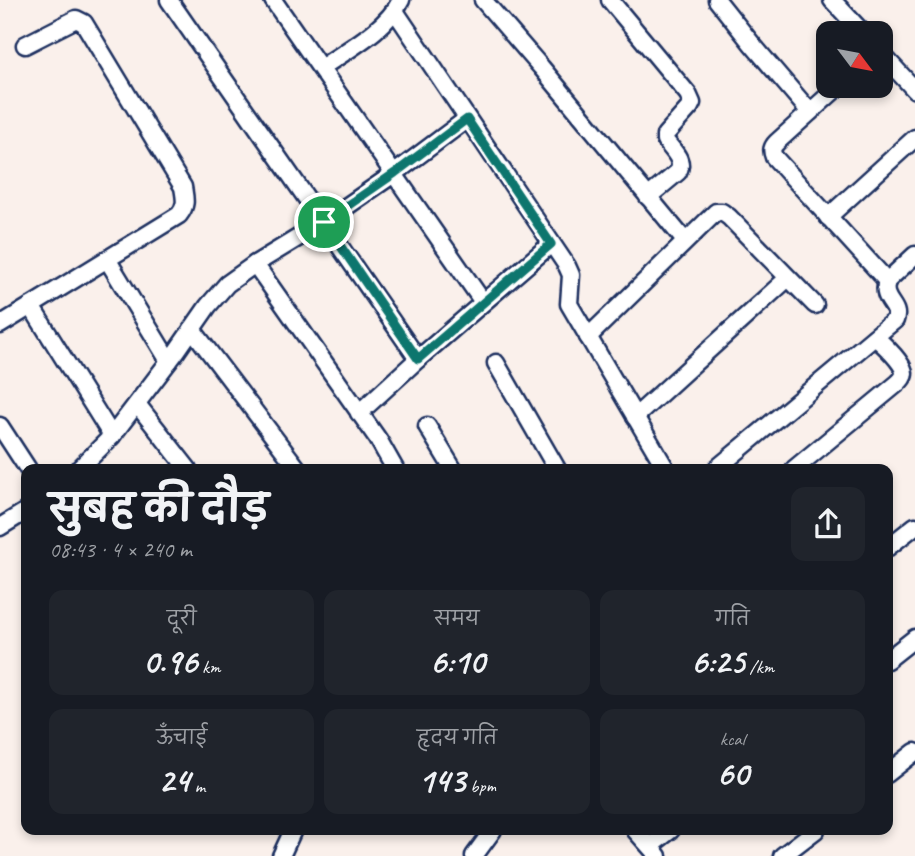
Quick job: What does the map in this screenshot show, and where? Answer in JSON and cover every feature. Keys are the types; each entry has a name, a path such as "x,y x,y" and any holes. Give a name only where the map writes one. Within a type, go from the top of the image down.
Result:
{"street":[{"path":"169,0 418,359"},
{"path":"273,0 484,302"},
{"path":"483,0 685,242"},
{"path":"610,0 688,94 692,103 665,135 665,140 679,159 681,168 648,197"},
{"path":"717,0 810,111"},
{"path":"832,0 852,21"},
{"path":"321,68 384,24 400,3 467,119 567,266 571,275 569,304 663,464"},
{"path":"0,326 179,215 186,201 183,187 80,20 76,19 25,45"},
{"path":"893,66 915,90"},
{"path":"825,98 772,146 771,151 887,281"},
{"path":"84,464 112,436 227,284 324,222 467,119"},
{"path":"828,217 915,138"},
{"path":"588,337 716,212 722,212 815,305"},
{"path":"359,413 551,244"},
{"path":"722,464 898,317 885,294 885,287 887,281 915,255"},
{"path":"107,259 169,361"},
{"path":"255,264 393,464"},
{"path":"635,416 788,278"},
{"path":"31,306 112,436"},
{"path":"192,329 294,464"},
{"path":"800,464 904,376 900,363 875,337"},
{"path":"496,363 554,464"},
{"path":"137,404 184,464"},
{"path":"427,426 450,464"},
{"path":"1,430 25,464"},
{"path":"0,527 21,514"},
{"path":"893,543 915,526"},
{"path":"893,655 915,638"},
{"path":"893,769 915,752"},
{"path":"281,856 291,835"},
{"path":"474,856 489,835"},
{"path":"640,835 654,851 667,835"},
{"path":"782,856 809,835"}],"route":[{"path":"467,119 551,244 418,359 324,222 467,119"}]}
